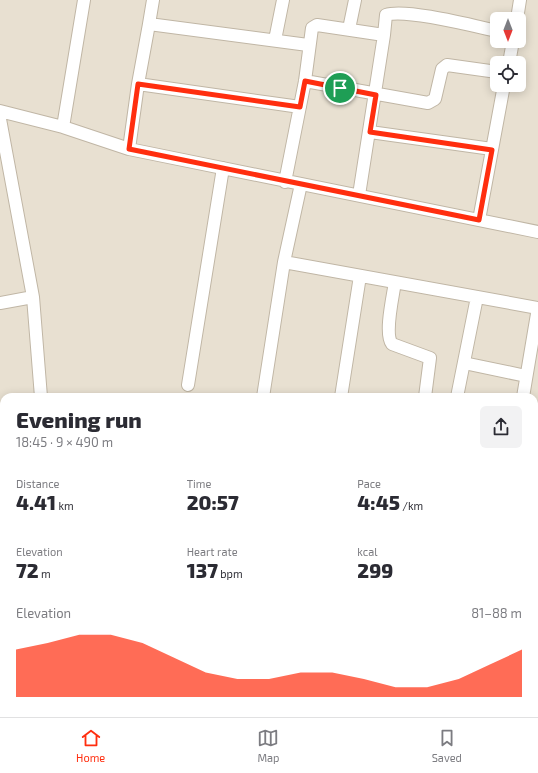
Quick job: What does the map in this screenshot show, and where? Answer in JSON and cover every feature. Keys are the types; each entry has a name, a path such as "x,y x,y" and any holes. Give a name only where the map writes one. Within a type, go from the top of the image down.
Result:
{"street":[{"path":"63,127 84,0"},
{"path":"129,149 138,84 154,0"},
{"path":"275,40 283,0"},
{"path":"350,29 355,0"},
{"path":"518,12 520,0"},
{"path":"359,196 376,95 386,15 392,13 418,16 490,30"},
{"path":"149,24 308,45"},
{"path":"285,182 305,81 308,45 312,28 317,25 384,35"},
{"path":"305,81 376,95 428,103 435,99 442,69 447,65 490,71"},
{"path":"138,84 300,107"},
{"path":"479,220 503,92"},
{"path":"0,111 63,127 129,149 285,182 538,232"},
{"path":"0,119 33,297 41,393"},
{"path":"370,132 492,150"},
{"path":"188,385 223,168"},
{"path":"264,393 284,262 301,184"},
{"path":"284,262 538,308 524,393"},
{"path":"342,393 360,276"},
{"path":"395,282 389,340 392,344 430,358 426,393"},
{"path":"0,303 33,297"},
{"path":"458,393 477,297"},
{"path":"464,363 526,376"}],"shaded area":[{"path":"0,0 538,0 538,393 0,393"}],"route":[{"path":"305,81 340,88 376,95 370,132 492,150 479,220 285,182 129,149 138,84 300,107 305,81"}]}
